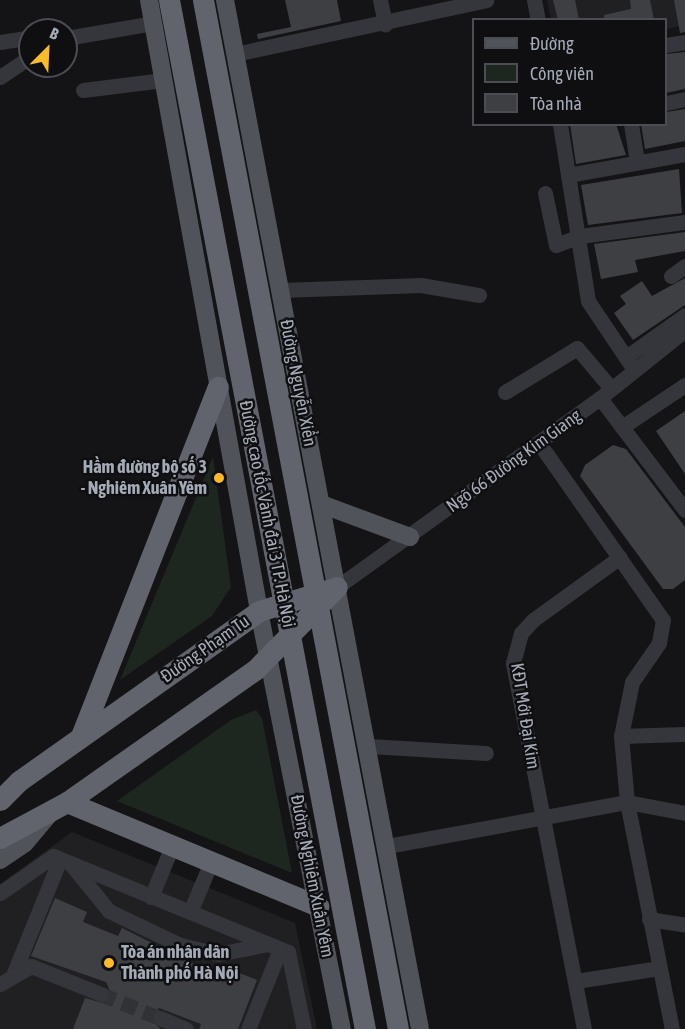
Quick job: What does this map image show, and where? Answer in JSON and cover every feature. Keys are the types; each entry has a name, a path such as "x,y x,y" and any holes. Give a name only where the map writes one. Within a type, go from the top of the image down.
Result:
{"highway":[{"name":"Đường cao tốc Vành đai 3 TP. Hà Nội","path":"168,0 364,1029"},
{"name":"Đường cao tốc Vành đai 3 TP. Hà Nội","path":"203,0 398,1029"},
{"path":"81,736 218,387"},
{"path":"0,838 49,814 270,659 338,588"},
{"name":"Đường Phạm Tu","path":"0,800 10,783 259,611 338,588"},
{"path":"67,802 318,906"}],"main road":[{"path":"149,0 259,611 270,659"},
{"path":"168,0 207,232 195,258"},
{"name":"Đường Nguyễn Xiển","path":"225,0 387,846"},
{"path":"321,504 410,537"},
{"name":"Đường Nghiêm Xuân Yêm","path":"270,659 342,1029"},
{"path":"0,861 25,843 49,814"},
{"path":"387,846 420,1029"}],"street":[{"path":"380,0 385,24"},
{"path":"235,54 385,24 486,0"},
{"path":"534,0 538,18"},
{"path":"78,36 153,23"},
{"path":"0,42 18,39"},
{"path":"667,45 685,42"},
{"path":"0,77 18,65"},
{"path":"83,90 163,80"},
{"path":"667,103 685,99"},
{"path":"560,126 580,237 588,301 629,362 685,315"},
{"path":"631,126 638,162"},
{"path":"568,176 638,162 684,158"},
{"path":"545,193 556,245 580,237 685,222"},
{"path":"671,276 685,266"},
{"path":"281,290 421,285 479,295"},
{"name":"Ngõ 66 Đường Kim Giang","path":"338,588 539,443 605,392 629,362 685,330"},
{"path":"505,392 577,348 605,392 622,427 685,510"},
{"path":"622,427 685,385"},
{"path":"539,443 663,620 659,643 632,682 621,736 627,802 672,1029"},
{"name":"KĐT Mới Đại Kim","path":"584,1029 541,817 513,663 521,633 620,557"},
{"path":"621,736 685,734"},
{"path":"369,746 486,753"},
{"path":"387,846 627,802 685,813"},
{"path":"152,897 172,846"},
{"path":"61,859 279,948"},
{"path":"0,892 61,859"},
{"path":"61,859 109,911 180,945 218,954 279,948"},
{"path":"4,981 61,859"},
{"path":"190,912 211,862"},
{"path":"649,919 685,925"},
{"path":"248,1029 279,948"},
{"path":"279,948 304,1029"},
{"path":"4,981 31,966 101,994"},
{"path":"576,981 659,968"},
{"path":"160,1018 186,1029"}],"shaded area":[{"path":"547,0 685,0 685,25 667,29 667,18 551,18"},
{"path":"72,832 295,923 317,1029 0,1029 0,884"}],"green space":[{"path":"213,457 231,587 212,616 120,680"},
{"path":"256,710 262,718 292,873 117,801 231,720"}],"building":[{"path":"285,0 337,0 341,21 258,39 257,34 291,27"},
{"path":"553,0 575,0 579,18 558,18"},
{"path":"630,0 650,0 654,18 604,18 604,15 631,9"},
{"path":"674,0 685,0 685,32 680,33"},
{"path":"685,52 685,89 667,93 667,54"},
{"path":"685,109 685,141 645,149 641,126 667,126 667,112"},
{"path":"570,126 617,126 626,155 576,164"},
{"path":"679,169 682,213 588,225 581,185"},
{"path":"685,232 685,251 635,260 638,272 601,279 594,244"},
{"path":"685,278 685,305 633,340 614,313 626,304 620,296 642,281 652,296"},
{"path":"685,411 685,474 656,431"},
{"path":"613,445 626,449 685,527 685,580 673,589 663,589 580,476 585,465"},
{"name":"Tòa án nhân dân Thành phố Hà Nội","path":"55,898 87,912 83,922 118,936 122,928 220,977 224,967 257,980 238,1029 199,1029 201,1024 159,1008 150,1019 161,1029 73,1029 85,998 103,1003 111,993 106,982 31,956"}],"tunnel":[{"path":"101,994 160,1018"}],"place":[{"name":"Hầm đường bộ số 3 - Nghiêm Xuân Yêm","path":"219,478"},
{"name":"Tòa án nhân dân Thành phố Hà Nội","path":"109,963"}]}
